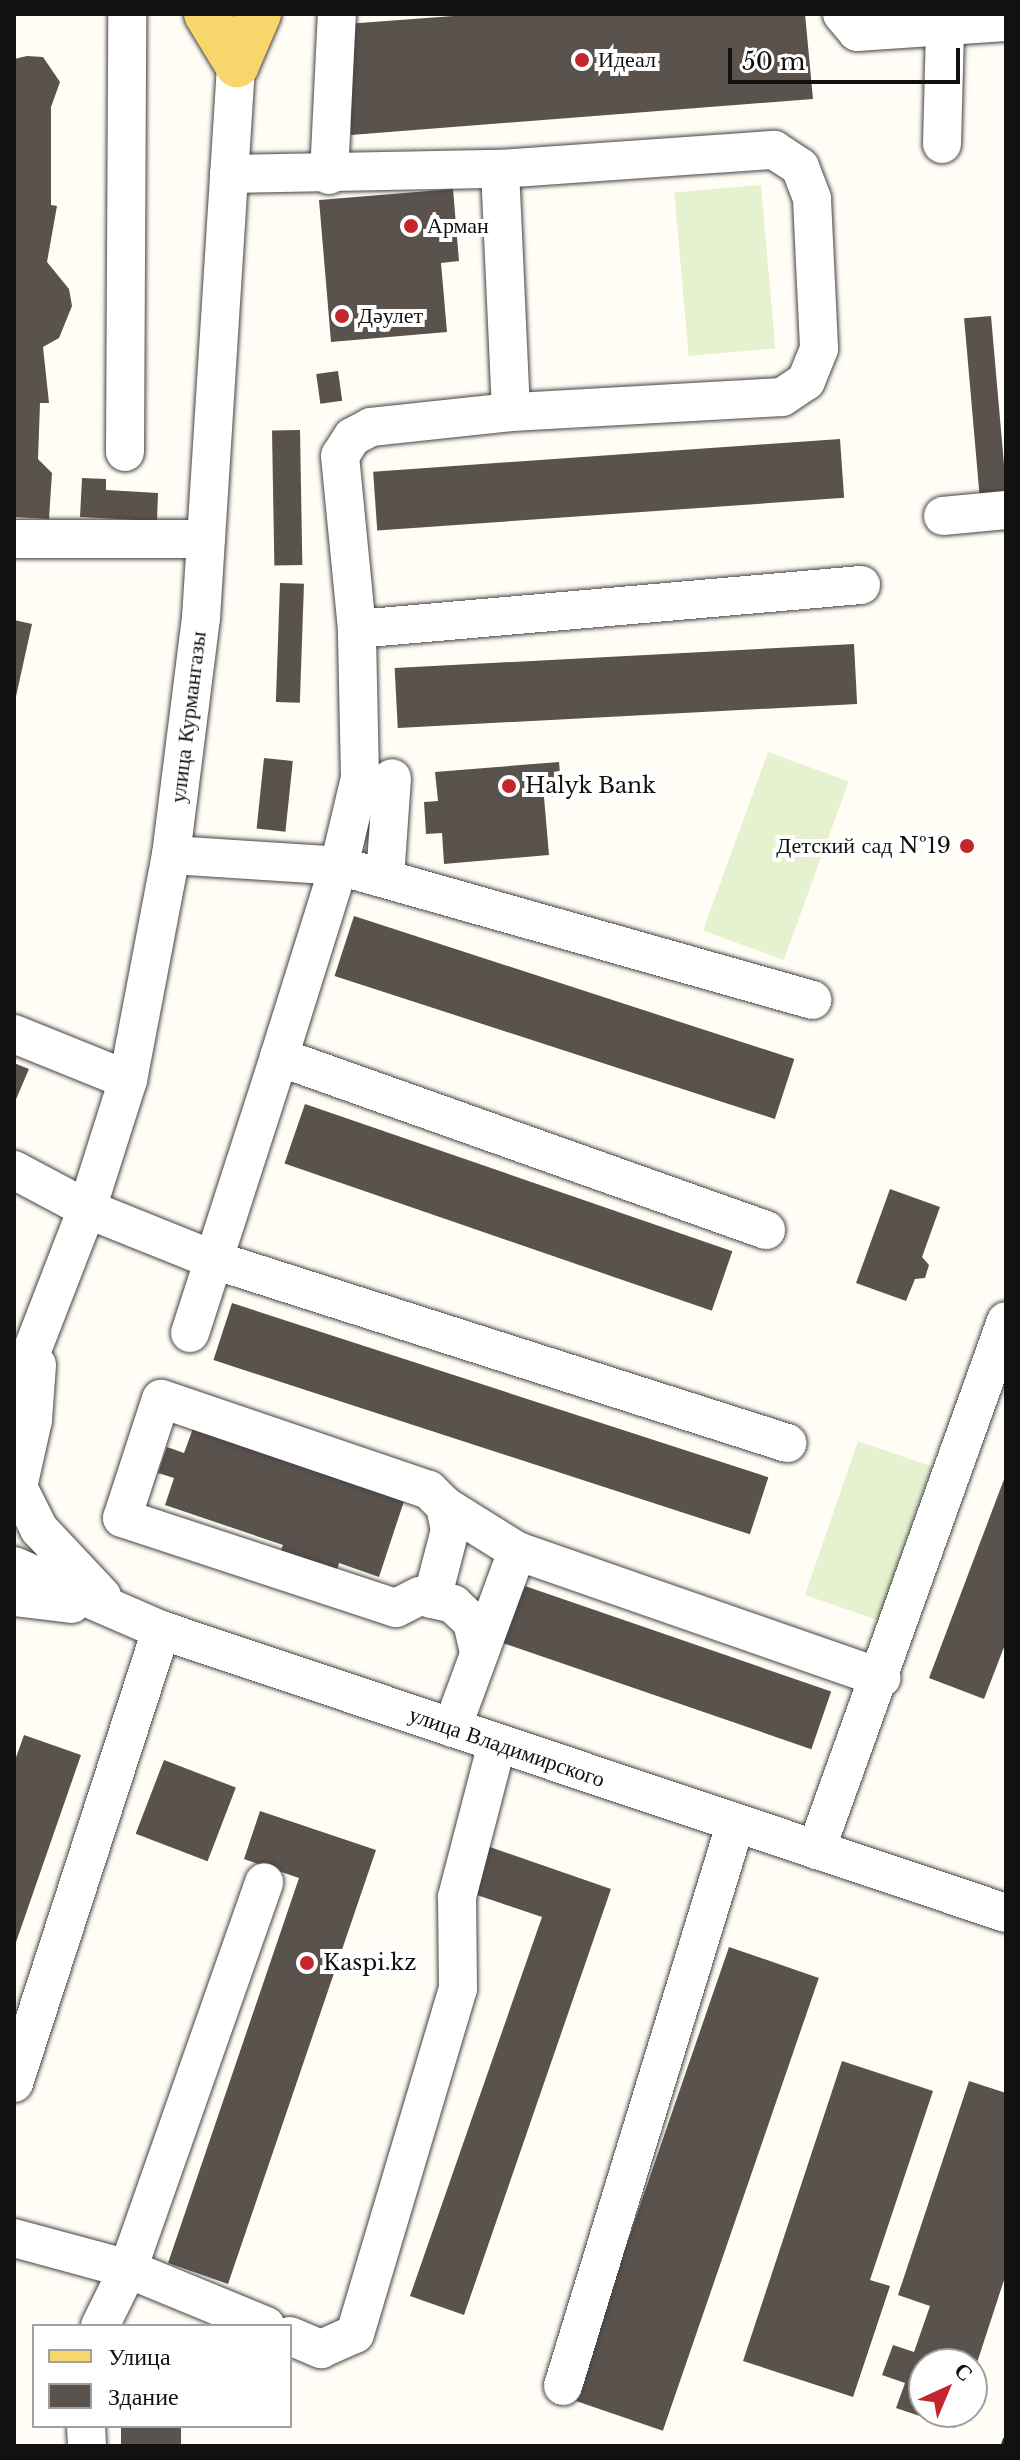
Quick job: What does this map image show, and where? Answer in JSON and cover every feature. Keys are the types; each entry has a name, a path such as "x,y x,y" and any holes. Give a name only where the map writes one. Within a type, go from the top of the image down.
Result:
{"main road":[{"path":"206,14 237,65"},
{"path":"237,65 259,14"}],"street":[{"path":"125,452 127,14"},
{"name":"улица Курмангазы","path":"14,1397 27,1350 87,1209 128,1080 171,855 206,539 240,14"},
{"path":"329,175 337,14"},
{"path":"842,14 857,32 1006,22"},
{"path":"942,144 945,26"},
{"path":"190,1333 339,866 360,778 357,629 340,456 352,437 371,427 511,412 782,397 806,381 819,349 812,199 800,167 774,150 500,169 329,175 229,174"},
{"path":"500,169 511,412"},
{"path":"943,516 1006,510"},
{"path":"14,539 206,539"},
{"path":"357,629 861,585"},
{"path":"385,878 392,778"},
{"path":"171,855 339,866 812,1000"},
{"path":"14,1034 128,1080"},
{"path":"279,1057 766,1230"},
{"path":"14,1170 87,1209 214,1260 787,1443"},
{"path":"816,1850 881,1678 1006,1321"},
{"path":"27,1350 33,1420 18,1487 39,1529 115,1610"},
{"path":"479,1653 472,1622 453,1604 420,1596 396,1608 122,1518 161,1399 429,1490 445,1506 517,1551 881,1678"},
{"path":"432,1599 450,1530 445,1506"},
{"path":"452,1728 517,1551"},
{"name":"улица Владимирского","path":"14,1566 161,1630 735,1825 1006,1913"},
{"path":"14,1597 115,1610"},
{"path":"14,2083 161,1630"},
{"path":"292,2337 321,2349 355,2334 458,1989 457,1897 497,1743"},
{"path":"563,2386 735,1825"},
{"path":"101,2324 128,2269 264,1882"},
{"path":"14,2238 128,2269 261,2324"}],"path":[{"path":"1003,2446 1006,2437"}],"green space":[{"path":"761,185 775,348 689,356 674,193"},
{"path":"768,752 849,781 784,960 703,931"},
{"path":"858,1441 932,1466 879,1621 805,1595"}],"building":[{"path":"480,14 805,14 813,99 351,135 346,24"},
{"path":"43,57 60,82 51,107 51,205 57,206 47,262 69,289 72,306 59,338 43,347 49,403 40,403 38,459 52,473 49,519 14,517 14,59"},
{"path":"453,189 459,261 441,263 447,332 331,342 319,200"},
{"path":"991,316 1006,492 980,495 964,318"},
{"path":"338,371 342,401 320,404 316,374"},
{"path":"272,430 300,430 302,565 274,565"},
{"path":"840,439 844,498 377,531 373,472"},
{"path":"82,478 106,479 106,490 158,493 157,521 80,517"},
{"path":"280,583 304,584 300,703 276,702"},
{"path":"14,620 32,624 15,701 14,701"},
{"path":"854,644 857,704 398,728 395,668"},
{"path":"264,758 293,761 285,832 257,829"},
{"path":"559,762 562,796 544,797 549,855 444,864 442,833 426,834 424,802 438,801 435,772"},
{"path":"354,916 794,1059 775,1119 335,976"},
{"path":"14,1063 29,1069 14,1104"},
{"path":"305,1104 732,1251 712,1311 284,1164"},
{"path":"890,1189 940,1207 922,1257 929,1265 925,1278 915,1279 906,1301 856,1283"},
{"path":"232,1303 768,1477 750,1534 213,1360"},
{"path":"195,1423 406,1495 379,1577 339,1563 335,1577 278,1558 283,1545 165,1505 174,1478 158,1473 167,1447 184,1453"},
{"path":"1006,1474 1006,1642 984,1699 929,1678"},
{"path":"522,1585 831,1691 811,1749 502,1643"},
{"path":"24,1735 81,1755 14,1948 14,1763"},
{"path":"164,1760 236,1788 208,1861 136,1834"},
{"path":"260,1811 376,1850 228,2284 168,2263 299,1878 244,1859"},
{"path":"487,1846 611,1889 464,2315 410,2296 542,1917 471,1893"},
{"path":"729,1947 819,1978 663,2431 573,2400"},
{"path":"842,2061 933,2091 870,2280 890,2286 853,2397 743,2361"},
{"path":"969,2081 1006,2093 1006,2274 982,2348 915,2348 930,2306 898,2295"},
{"path":"893,2345 908,2350 908,2412 896,2408 905,2383 882,2375"},
{"path":"121,2428 181,2428 181,2446 121,2446"}],"place":[{"name":"Идеал","path":"582,60"},
{"name":"Арман","path":"411,226"},
{"name":"Дәулет","path":"342,316"},
{"name":"Halyk Bank","path":"509,786"},
{"name":"Детский сад №19","path":"967,846"},
{"name":"Kaspi.kz","path":"307,1963"}]}
